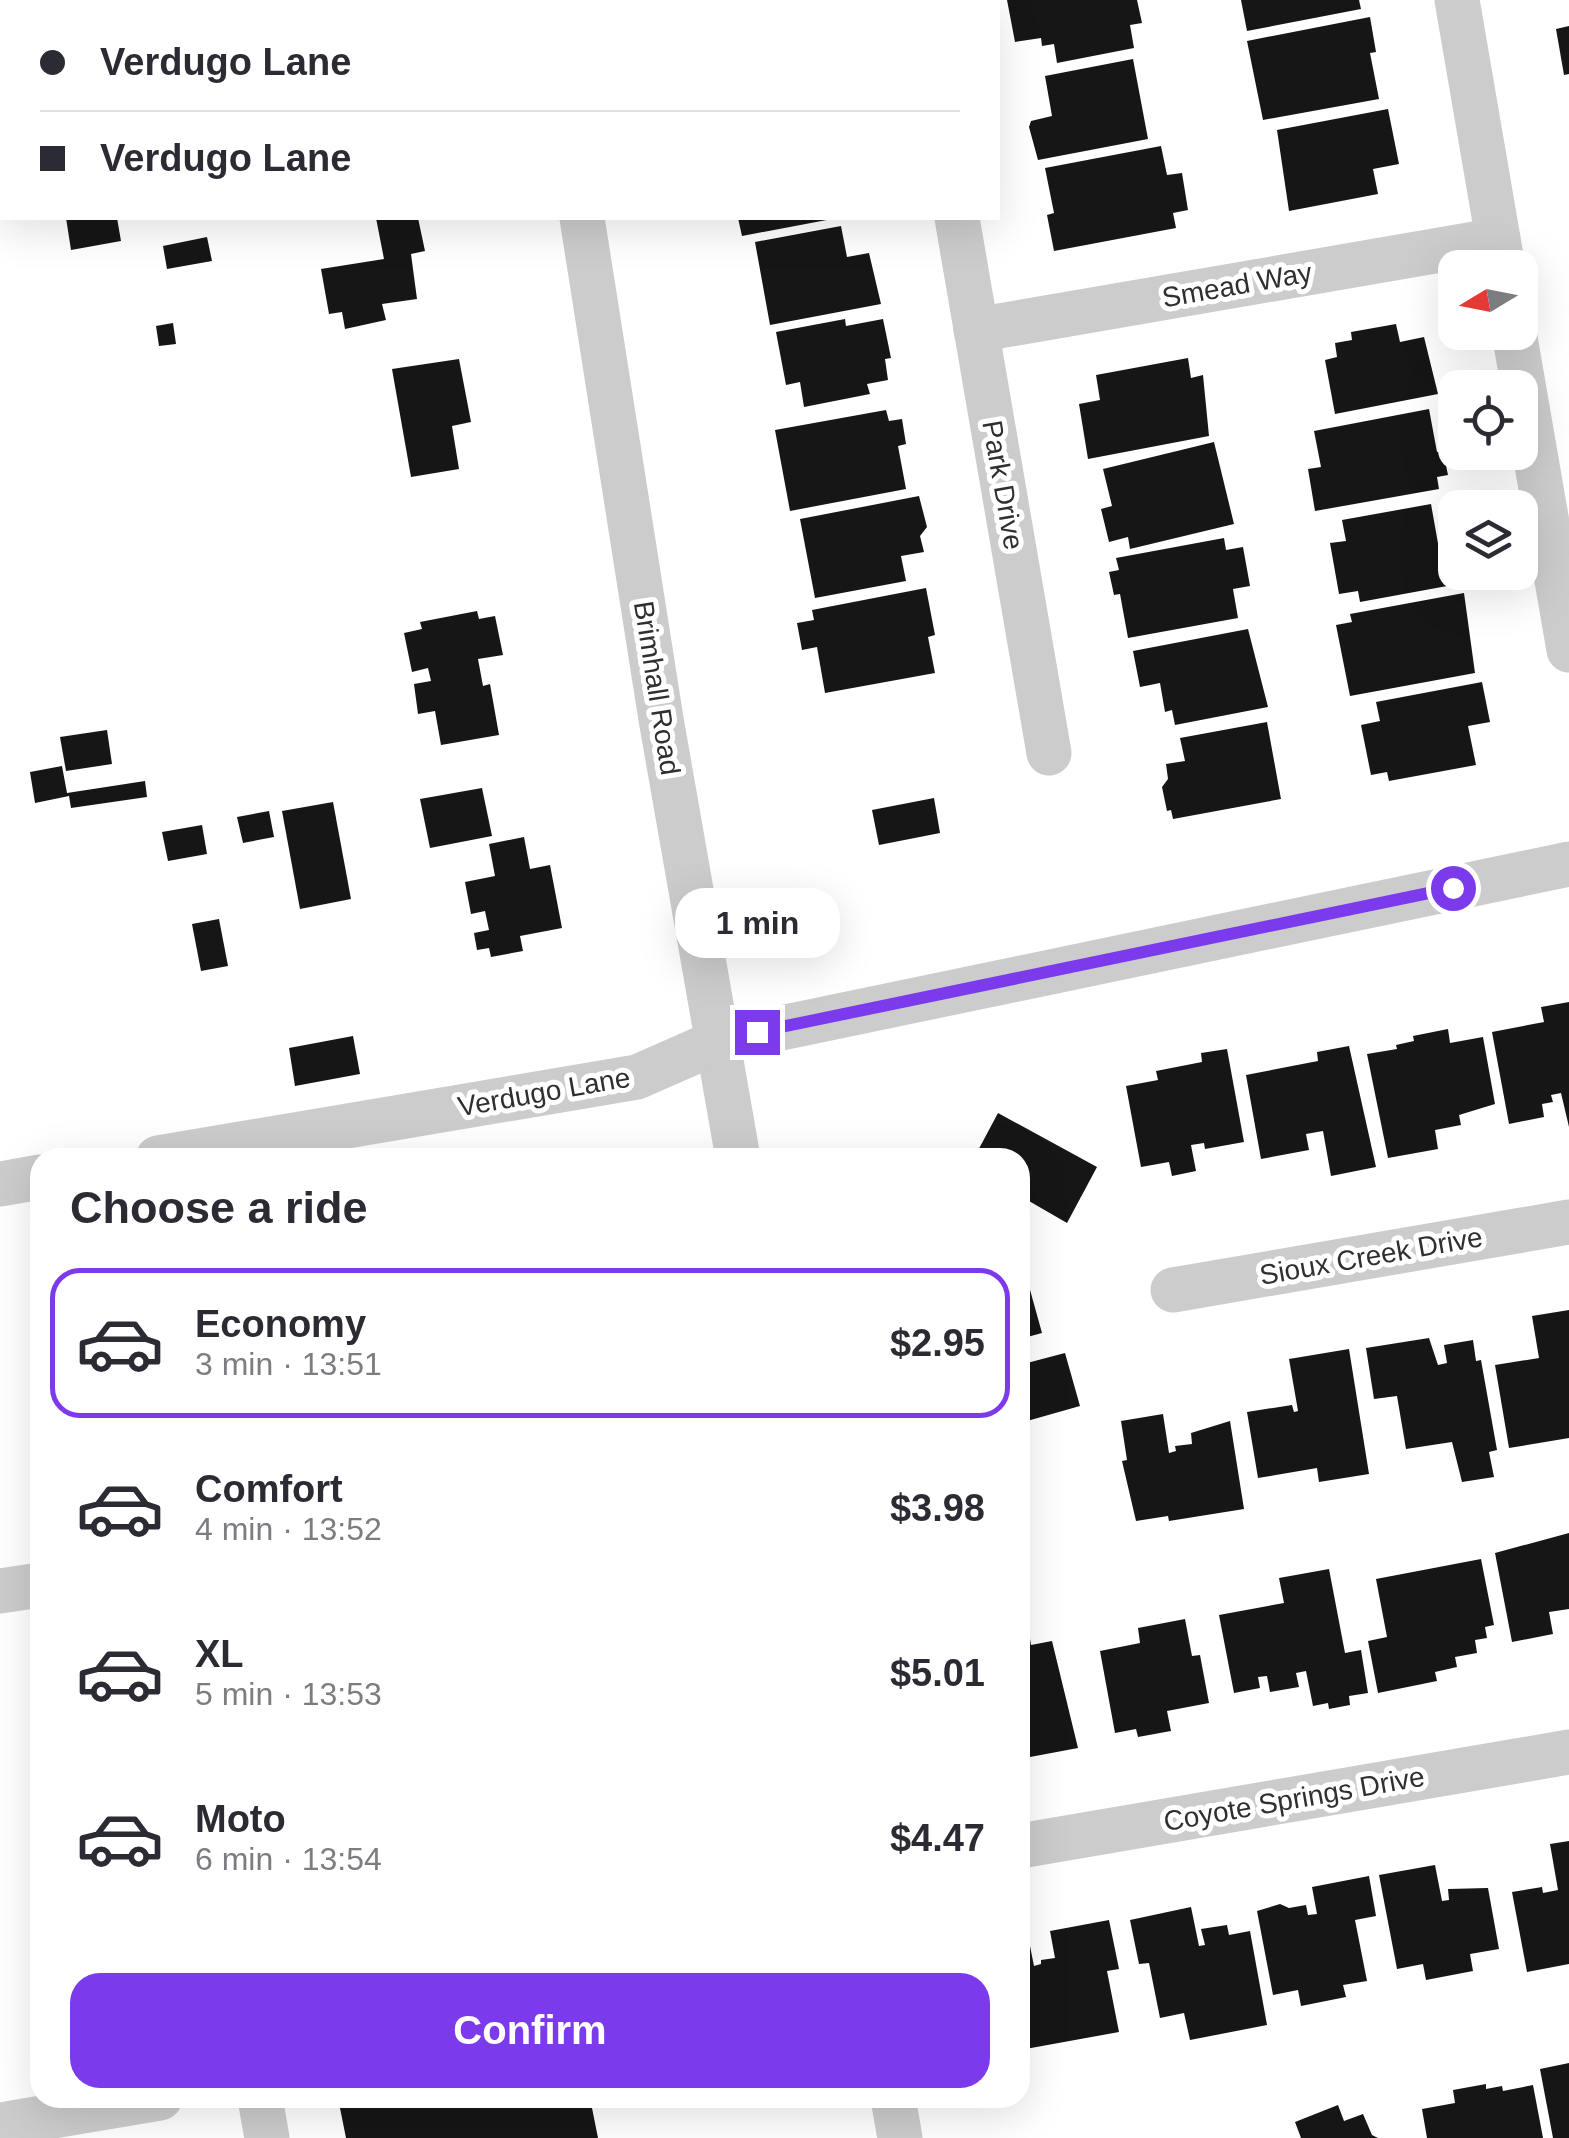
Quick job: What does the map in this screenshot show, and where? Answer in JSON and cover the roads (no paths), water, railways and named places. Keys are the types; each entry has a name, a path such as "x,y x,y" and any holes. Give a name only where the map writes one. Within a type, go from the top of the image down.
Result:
{"street":[{"path":"1457,0 1500,250"},
{"name":"Brimhall Road","path":"582,220 658,699 736,1148"},
{"name":"Park Drive","path":"957,220 1049,752"},
{"name":"Smead Way","path":"976,330 1438,263"},
{"path":"1517,350 1569,650"},
{"name":"Verdugo Lane","path":"217,1148 637,1077 719,1040 1569,864"},
{"path":"0,1184 30,1179"},
{"name":"Sioux Creek Drive","path":"1173,1290 1569,1222"},
{"path":"0,1592 30,1586"},
{"name":"Coyote Springs Drive","path":"1030,1844 1569,1752"},
{"path":"0,2125 101,2108"},
{"path":"262,2108 267,2138"},
{"path":"895,2108 900,2138"}]}
